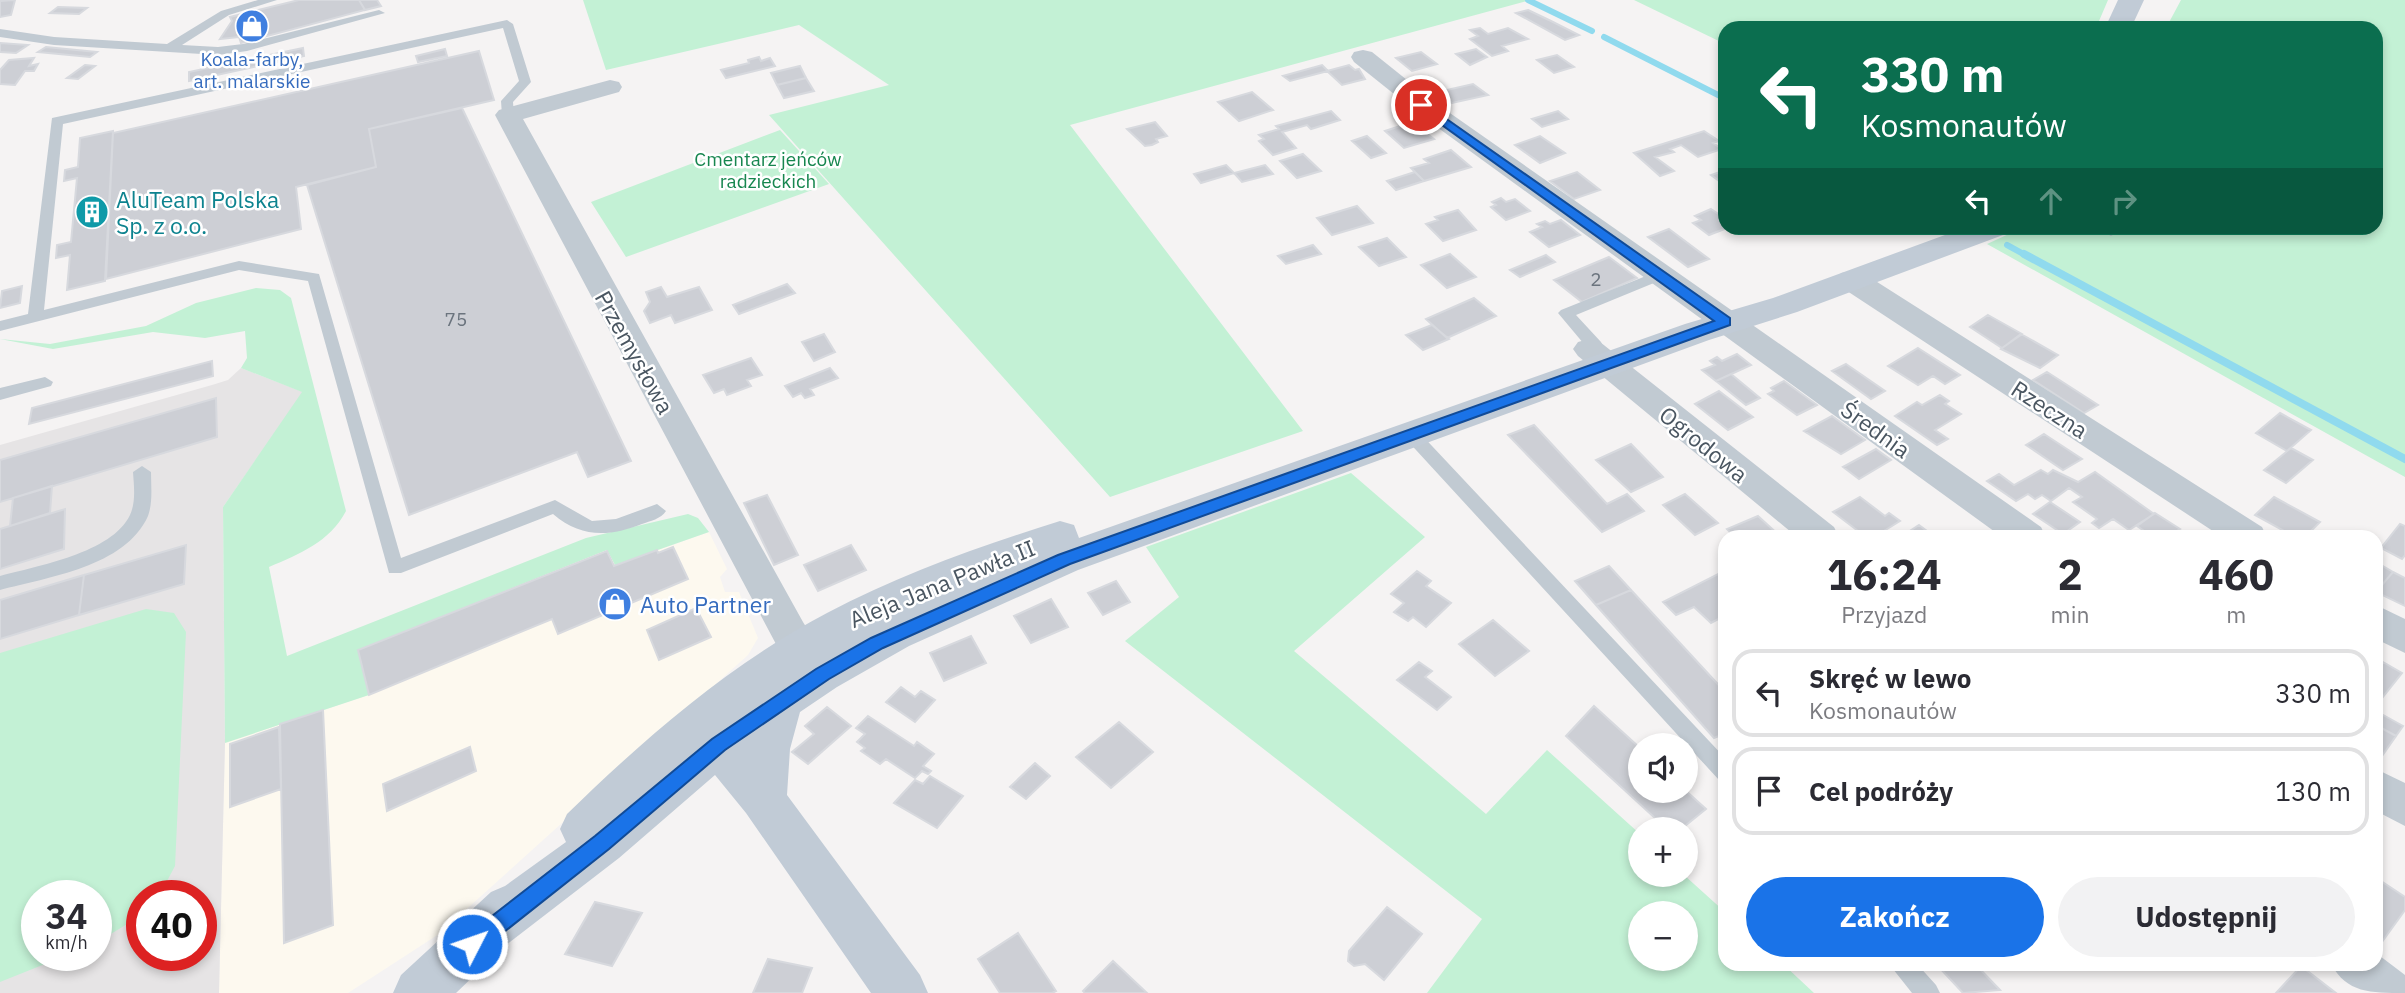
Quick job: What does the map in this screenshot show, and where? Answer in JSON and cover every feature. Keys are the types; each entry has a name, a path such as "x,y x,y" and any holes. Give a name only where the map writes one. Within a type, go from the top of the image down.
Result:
{"street":[{"path":"2121,21 2131,0"},
{"path":"2146,21 2155,0"},
{"name":"Średnia","path":"1363,57 1421,105 2018,530"},
{"path":"508,115 610,87"},
{"name":"Przemysłowa","path":"508,115 811,662"},
{"name":"Aleja Jana Pawła II","path":"1712,313 1758,286 1923,235"},
{"name":"Aleja Jana Pawła II","path":"419,993 490,927 624,788 707,735 811,662 880,605 990,561 1332,451 1712,313 1852,280 1923,235"},
{"path":"1809,271 1823,271 1852,280"},
{"name":"Rzeczna","path":"1852,280 2238,530"},
{"name":"Aleja Jana Pawła II","path":"1332,451 1412,434 1596,353"},
{"name":"Ogrodowa","path":"1596,353 1812,530"},
{"path":"2383,625 2405,639"},
{"name":"Aleja Jana Pawła II","path":"707,735 784,700 811,662"},
{"path":"764,801 764,757 769,728 784,700"},
{"path":"707,735 764,801 902,993"},
{"path":"2383,792 2405,807"},
{"path":"2363,971 2390,993"}],"lane":[{"path":"168,49 225,13 271,0"},
{"path":"0,33 54,41 210,51 243,48 379,13"},
{"path":"35,318 57,121 507,23 525,82 507,101 508,115"},
{"path":"0,327 239,265 314,277 395,568 555,506 569,520 594,530 623,525 657,511"},
{"path":"1596,353 1566,313 1661,275"},
{"path":"0,394 45,382"},
{"path":"1412,434 1718,765"},
{"path":"0,583 96,553 130,531 139,517 142,472"},
{"path":"1908,971 1928,993"}],"shaded area":[{"path":"241,368 303,392 223,507 225,743 219,993 0,993 0,445 228,380"},
{"path":"709,532 727,569 720,577 725,592 739,592 758,638 748,655 439,934 348,993 219,993 225,743 368,695 357,650 607,549 616,565"}],"green space":[{"path":"583,0 1531,0 1070,125 1303,431 1110,497 769,115 889,85 799,25 606,70"},
{"path":"1634,0 2108,0 2099,21 1718,21 1718,41"},
{"path":"2181,0 2405,0 2405,477 1987,244 2007,235 2383,235 2383,21 2170,21"},
{"name":"Cmentarz jeńców radzieckich","path":"780,130 829,184 626,257 591,202"},
{"path":"256,288 280,290 291,298 346,511 323,539 269,567 287,656 586,538 688,514 698,518 709,532 615,565 607,550 358,650 369,695 225,743 223,507 302,392 241,368 247,358 245,331 205,338 153,332 53,349 0,339 50,344 146,326 196,303"},
{"path":"1351,473 1425,537 1294,651 1486,814 1547,750 1628,823 1628,887 1697,887 1718,906 1718,971 1790,971 1814,993 1427,993 1482,919 1125,641 1179,597 1146,547"},
{"path":"146,609 174,613 186,632 175,866 168,880 126,880 126,925 112,933 112,880 21,880 21,971 28,971 0,982 0,653"}],"building":[{"path":"15,0 11,15 0,17 0,1"},
{"path":"299,0 359,0 365,10 241,43 239,37 220,39 232,21 230,17"},
{"path":"359,0 377,0 381,6 365,10"},
{"path":"58,7 87,8 79,14 50,13"},
{"path":"1528,10 1579,35 1565,40 1516,13"},
{"path":"1480,28 1488,34 1508,28 1528,39 1502,46 1508,51 1492,56 1470,39 1478,36 1470,30"},
{"path":"0,43 28,45 16,53 0,52"},
{"path":"46,47 97,52 90,57 38,52"},
{"path":"303,48 304,56 189,81 189,72"},
{"path":"445,49 447,56 418,62 416,56"},
{"path":"1476,49 1487,57 1470,65 1456,54"},
{"path":"479,51 494,100 369,129 376,167 296,187 301,229 106,279 113,133"},
{"path":"1421,52 1437,64 1412,71 1396,58"},
{"path":"1557,55 1574,67 1554,73 1537,60"},
{"path":"759,57 761,61 770,58 775,66 726,78 721,70 749,63 748,60"},
{"path":"34,58 29,66 38,64 34,71 25,71 15,85 0,84 0,70 9,60"},
{"path":"85,65 95,66 78,79 67,78"},
{"path":"1322,65 1328,71 1290,81 1283,76"},
{"path":"1349,65 1355,70 1359,69 1365,79 1342,85 1327,71"},
{"path":"800,66 806,78 777,85 771,73"},
{"path":"806,78 814,91 784,98 777,85"},
{"path":"1473,84 1488,95 1452,103 1438,92"},
{"path":"1252,92 1273,110 1239,121 1218,102"},
{"path":"462,108 631,461 588,477 577,452 409,515 307,185 376,167 369,129"},
{"path":"1331,111 1340,120 1311,129 1307,125 1282,132 1296,148 1273,155 1259,141 1264,139 1259,135 1279,129 1276,126"},
{"path":"1558,111 1568,119 1542,127 1532,119"},
{"path":"1155,122 1167,136 1156,139 1158,142 1152,145 1145,146 1127,129"},
{"path":"1412,122 1434,139 1404,148 1385,131"},
{"name":"AluTeam Polska Sp. z o.o.","path":"113,131 105,281 67,290 70,255 56,258 57,245 71,242 77,178 64,181 65,170 78,167 80,138"},
{"path":"1704,131 1718,140 1713,143 1718,146 1718,150 1698,157 1681,145 1670,149 1674,152 1655,157 1674,171 1660,176 1634,153"},
{"path":"1367,136 1386,153 1371,158 1352,141"},
{"path":"1540,136 1565,153 1540,163 1515,145"},
{"path":"1451,150 1471,167 1424,181 1411,168 1429,163 1424,159"},
{"path":"1303,154 1321,171 1297,178 1280,161"},
{"path":"1226,165 1234,173 1201,183 1194,174"},
{"path":"1265,165 1273,174 1242,182 1234,173"},
{"path":"1415,172 1424,181 1396,190 1387,181"},
{"path":"1577,172 1600,190 1574,199 1550,181"},
{"path":"1501,198 1506,202 1515,199 1530,211 1506,220 1491,207 1496,205 1492,202"},
{"path":"1357,206 1373,223 1332,235 1317,218"},
{"path":"1711,209 1718,214 1718,232 1709,235 1693,223 1701,220 1695,216"},
{"path":"1458,210 1476,230 1443,241 1426,224 1438,220 1435,217"},
{"path":"1561,220 1580,235 1549,247 1530,232 1542,227 1537,224 1545,221 1550,224"},
{"path":"1669,229 1709,259 1688,267 1648,237"},
{"path":"1387,238 1406,257 1379,266 1359,247"},
{"path":"1313,245 1321,254 1286,264 1278,256"},
{"path":"1450,254 1476,277 1447,288 1421,265"},
{"path":"1546,255 1555,262 1520,277 1510,270"},
{"path":"1609,257 1637,278 1582,302 1554,280"},
{"path":"787,284 795,293 739,314 733,305"},
{"path":"22,286 20,303 0,308 2,291"},
{"path":"661,287 667,297 699,287 712,310 675,323 671,315 650,323 644,311 650,302 646,292"},
{"path":"1474,298 1496,316 1447,338 1426,319"},
{"path":"1988,315 2022,334 2002,348 1970,327"},
{"path":"1432,325 1449,339 1423,350 1406,335"},
{"path":"824,334 835,352 814,361 802,342"},
{"path":"2021,334 2058,355 2040,368 2001,349"},
{"path":"1918,348 1960,375 1945,384 1933,376 1918,385 1888,366"},
{"path":"1737,354 1751,365 1716,381 1702,370 1715,365 1710,361 1717,357 1722,361"},
{"path":"751,358 762,375 747,380 751,386 727,395 724,389 714,393 703,375"},
{"path":"212,361 213,376 29,424 32,408"},
{"path":"1846,364 1885,391 1871,399 1832,371"},
{"path":"830,368 838,378 810,389 814,395 805,398 801,393 793,397 785,386"},
{"path":"2047,372 2098,405 2084,413 2033,380"},
{"path":"1731,374 1760,398 1746,405 1716,381"},
{"path":"1784,381 1817,405 1797,415 1768,394 1774,391 1771,388"},
{"path":"1719,391 1753,417 1728,430 1695,404"},
{"path":"1940,395 1949,401 1945,404 1961,414 1935,430 1948,439 1937,445 1895,416 1917,402 1922,405"},
{"path":"216,398 217,437 0,502 0,460"},
{"path":"2280,413 2311,430 2287,451 2256,433"},
{"path":"1832,416 1865,440 1841,454 1804,431"},
{"path":"1534,425 1607,504 1627,494 1644,511 1602,532 1508,435"},
{"path":"2044,434 2082,459 2063,470 2026,445"},
{"path":"1631,444 1663,477 1631,492 1596,460"},
{"path":"2291,448 2313,460 2286,483 2264,470"},
{"path":"1876,449 1891,460 1859,479 1843,467"},
{"path":"2041,470 2048,474 2053,470 2078,482 2095,472 2154,514 2129,530 2113,519 2099,528 2092,523 2097,519 2073,502 2082,497 2069,488 2051,501 2042,495 2035,499 2028,494 2016,501 1987,481 1999,474 2014,485"},
{"path":"52,486 50,513 10,526 13,498"},
{"path":"1685,494 1718,523 1695,535 1663,505"},
{"path":"767,495 798,555 774,565 744,503"},
{"path":"1860,497 1885,516 1889,513 1900,521 1885,530 1857,530 1833,512"},
{"path":"2274,497 2320,522 2312,530 2282,530 2255,515"},
{"path":"2050,502 2080,522 2069,530 2057,530 2033,514"},
{"path":"65,509 64,549 0,569 0,529"},
{"path":"2155,513 2180,529 2143,530 2137,526"},
{"path":"1758,516 1773,530 1728,530"},
{"path":"2400,524 2405,526 2405,555 2402,559 2383,549"},
{"path":"1919,525 1926,530 1911,530"},
{"path":"186,545 184,584 79,615 84,575"},
{"path":"851,545 866,570 818,591 804,565"},
{"path":"673,547 688,579 558,634 552,619 369,695 358,650 607,551 614,566"},
{"path":"1609,566 1631,590 1596,605 1575,581"},
{"path":"2383,566 2393,572 2383,584"},
{"path":"1417,571 1431,581 1426,586 1451,603 1426,627 1413,617 1408,621 1394,612 1404,603 1391,594"},
{"path":"2393,572 2405,578 2405,606 2383,595 2383,584"},
{"path":"1718,574 1718,619 1711,623 1694,607 1676,615 1663,602"},
{"path":"84,575 79,615 0,639 0,600"},
{"path":"1116,581 1130,602 1103,615 1088,593"},
{"path":"1631,590 1718,684 1718,736 1714,738 1596,605"},
{"path":"1051,599 1068,627 1031,643 1014,616"},
{"path":"696,608 711,637 659,660 647,630"},
{"path":"1493,620 1529,651 1495,676 1459,644"},
{"path":"971,636 986,663 944,681 930,653"},
{"path":"1419,662 1432,671 1425,677 1451,697 1437,710 1397,680"},
{"path":"2383,662 2402,673 2383,697"},
{"path":"901,687 915,697 921,691 935,700 915,722 886,702"},
{"path":"1594,706 1628,737 1628,793 1583,752 1566,736"},
{"path":"827,707 851,726 808,764 792,752 814,734 805,726"},
{"path":"323,710 333,925 284,943 280,724"},
{"path":"2383,715 2403,726 2396,736 2383,729"},
{"path":"868,716 914,746 917,742 934,754 923,766 931,771 928,774 922,771 915,778 886,759 880,764 861,751 865,748 857,742 865,734 856,728"},
{"path":"1119,722 1153,752 1111,788 1076,757"},
{"path":"279,727 281,789 230,807 230,744"},
{"path":"2383,729 2396,736 2383,755"},
{"path":"470,747 476,771 387,811 383,784"},
{"path":"1035,763 1050,776 1026,799 1010,787"},
{"path":"930,776 963,796 937,828 894,803 915,780 923,784"},
{"path":"1698,802 1706,809 1696,817 1654,817 1639,803"},
{"path":"2383,882 2405,897 2405,910 2383,941"},
{"path":"595,902 642,913 612,966 565,954"},
{"path":"1387,907 1422,934 1384,980 1365,964 1354,966 1348,961 1349,951"},
{"path":"1018,933 1056,991 1000,993 978,959"},
{"path":"768,959 812,968 802,993 753,993"},
{"path":"1113,961 1147,993 1085,993 1083,991"},
{"path":"1943,971 1982,971 2000,990 1963,993"},
{"path":"2296,971 2307,971 2336,993 2276,993"}],"waterway":[{"path":"1528,0 1592,31"},
{"path":"1604,37 1718,95"},
{"path":"2007,245 2027,256"},
{"path":"2024,254 2405,459"}],"place":[{"name":"Koala-farby, art. malarskie","path":"252,26"},
{"name":"AluTeam Polska Sp. z o.o.","path":"92,212"},
{"name":"Auto Partner","path":"615,604"}],"route":[{"path":"472,944 490,927 602,843 718,745 822,674 877,643 1064,559 1725,322 1421,105"}]}
